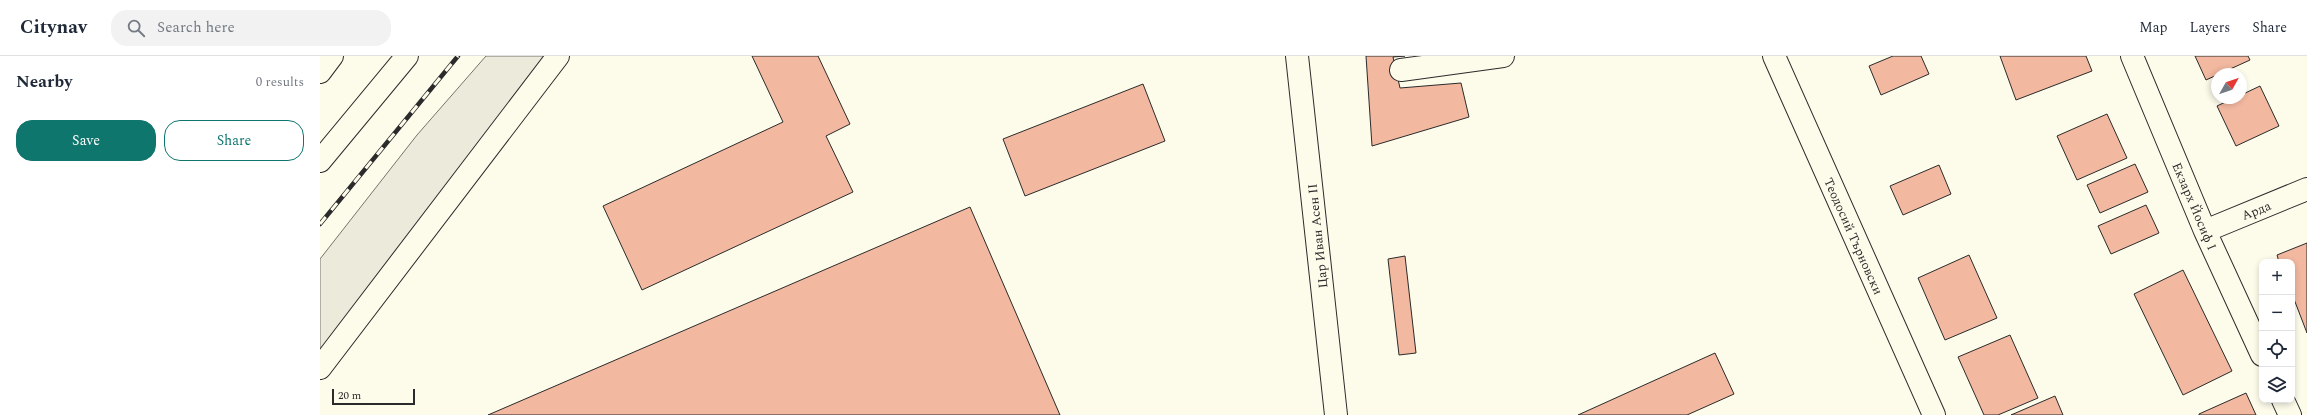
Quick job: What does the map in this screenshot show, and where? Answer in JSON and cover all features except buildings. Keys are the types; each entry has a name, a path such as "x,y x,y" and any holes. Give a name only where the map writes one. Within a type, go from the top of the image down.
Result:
{"street":[{"path":"320,72 332,56"},
{"path":"320,162 408,56"},
{"path":"320,368 558,56"},
{"name":"Цар Иван Асен II","path":"1297,56 1336,415"},
{"path":"1401,70 1503,56"},
{"name":"Теодосий Търновски","path":"1774,56 1934,415"},
{"name":"Екзарх Йосиф I","path":"2132,56 2204,231 2259,349"},
{"name":"Арда","path":"2204,231 2307,189"},
{"path":"2284,403 2290,415"}],"shaded area":[{"path":"486,56 558,56 320,368 320,259 417,135"}],"railway":[{"path":"320,224 458,56"}]}
